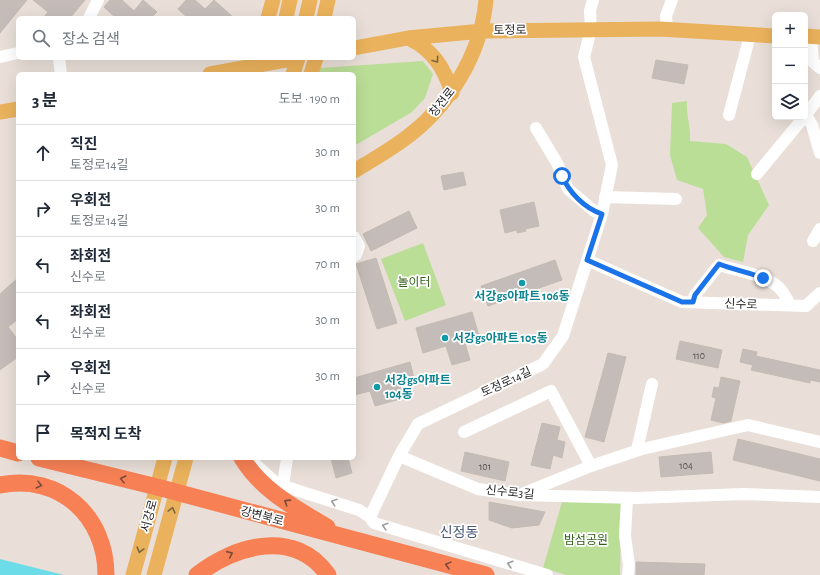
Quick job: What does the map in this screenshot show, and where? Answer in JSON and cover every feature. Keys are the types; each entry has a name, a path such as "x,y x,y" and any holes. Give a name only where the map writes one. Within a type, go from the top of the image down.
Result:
{"highway":[{"path":"0,448 16,447"},
{"path":"0,448 16,452"},
{"name":"강변북로","path":"47,460 161,488 219,505 486,575"},
{"path":"243,460 247,468 264,485 284,501 344,537"},
{"path":"0,485 12,483 34,483 54,489 69,499 83,512 94,528 102,545 106,562 106,575"},
{"path":"197,575 227,556 243,549 262,545 280,546 299,552 314,561 328,575"}],"main road":[{"path":"269,16 273,0"},
{"path":"286,16 290,0"},
{"path":"306,16 310,0"},
{"path":"324,16 328,0"},
{"name":"창전로","path":"356,170 404,140 432,115 452,92 482,31 486,0"},
{"name":"토정로","path":"356,48 408,38 482,31 667,29 772,36"},
{"path":"408,38 428,50 437,60 448,80 452,92"},
{"path":"274,72 276,60"},
{"path":"222,72 287,60"},
{"path":"294,72 296,60"},
{"path":"312,72 315,60"},
{"path":"0,112 16,108"},
{"name":"서강로","path":"133,575 164,460"},
{"name":"서강로","path":"154,575 185,460"}],"street":[{"path":"90,16 98,0"},
{"name":"토정로14길","path":"370,517 399,456 418,424 543,364 563,336 602,214 612,165 584,57 591,29 590,11 593,0"},
{"path":"667,29 666,16 672,0"},
{"path":"729,115 750,35"},
{"path":"812,37 813,62 820,68"},
{"path":"0,57 16,53"},
{"path":"59,60 61,72"},
{"path":"808,112 820,96"},
{"path":"757,174 802,120"},
{"path":"808,120 812,125 820,153"},
{"path":"536,128 557,163 568,189 594,211 602,214"},
{"path":"605,197 676,200"},
{"path":"813,241 820,229"},
{"path":"356,241 359,246 356,255"},
{"name":"신수로","path":"587,260 682,302 806,306 817,300"},
{"path":"693,302 695,295 719,264 736,271 750,272 763,278 782,290 790,305"},
{"path":"637,450 652,384"},
{"path":"464,432 551,391 591,466"},
{"path":"518,495 591,466 637,450 748,425 820,442"},
{"name":"신수로3길","path":"399,456 478,489 518,495 627,498 743,494 820,498"},
{"path":"252,460 277,484 359,510 370,517 374,523 547,575"},
{"path":"283,486 287,460"},
{"path":"627,498 624,536 629,565 628,575"}],"green space":[{"path":"423,61 433,74 425,98 412,112 356,145 356,72 319,72 320,68"},
{"path":"687,101 690,141 726,144 747,157 769,205 748,235 743,262 724,257 698,228 707,215 703,189 677,180 670,155 672,103"},
{"name":"놀이터","path":"423,243 446,305 405,321 381,259"},
{"name":"밤섬공원","path":"562,502 621,503 620,575 566,575 543,568"}],"water":[{"path":"0,559 64,575 0,575"}],"building":[{"path":"0,0 27,0 0,33"},
{"path":"33,0 85,0 72,16 45,16 48,12"},
{"path":"110,0 122,0 134,11 143,0 157,12 153,16 114,16 104,7"},
{"path":"186,0 195,0 205,9 214,0 232,16 186,16 178,9"},
{"path":"656,60 688,65 684,84 652,78"},
{"path":"463,172 466,185 444,190 441,176"},
{"path":"534,202 539,226 525,229 526,231 517,233 517,230 505,233 500,210"},
{"path":"409,211 417,228 371,251 363,234"},
{"path":"376,258 397,323 377,329 356,264"},
{"name":"서강gs아파트 106동","path":"555,260 562,280 488,306 481,286"},
{"path":"16,280 16,321 8,327 16,337 16,358 0,370 0,294"},
{"name":"서강gs아파트 105동","path":"472,312 479,336 464,340 470,360 452,365 446,346 423,353 416,328"},
{"path":"680,341 722,350 718,368 676,359"},
{"path":"743,349 757,352 756,356 820,370 820,382 810,380 810,383 751,370 753,365 740,362"},
{"path":"608,353 626,357 604,442 585,437"},
{"name":"서강gs아파트 104동","path":"410,362 414,378 399,382 404,398 375,406 370,391 356,394 356,377"},
{"path":"721,377 740,381 731,421 723,423 711,420 716,398 712,397 714,387 719,388"},
{"path":"542,423 560,427 557,440 565,442 562,458 553,455 550,469 531,465"},
{"path":"738,439 820,459 820,481 733,460"},
{"path":"465,452 509,462 505,481 461,471"},
{"path":"711,452 713,473 661,477 659,457"},
{"path":"332,460 349,460 352,473 336,478"},
{"path":"489,502 545,512 539,525 512,528 489,520"},
{"path":"636,562 705,564 704,575 636,575"}],"place":[{"name":"서강gs아파트 106동","path":"522,283"},
{"name":"서강gs아파트 105동","path":"445,338"},
{"name":"서강gs아파트 104동","path":"377,387"}],"district":[{"name":"신정동","path":"459,532"}],"route":[{"path":"562,176 568,189 594,211 602,214 587,260 682,302 693,302 695,295 719,264 736,271 750,272 763,278"}]}
